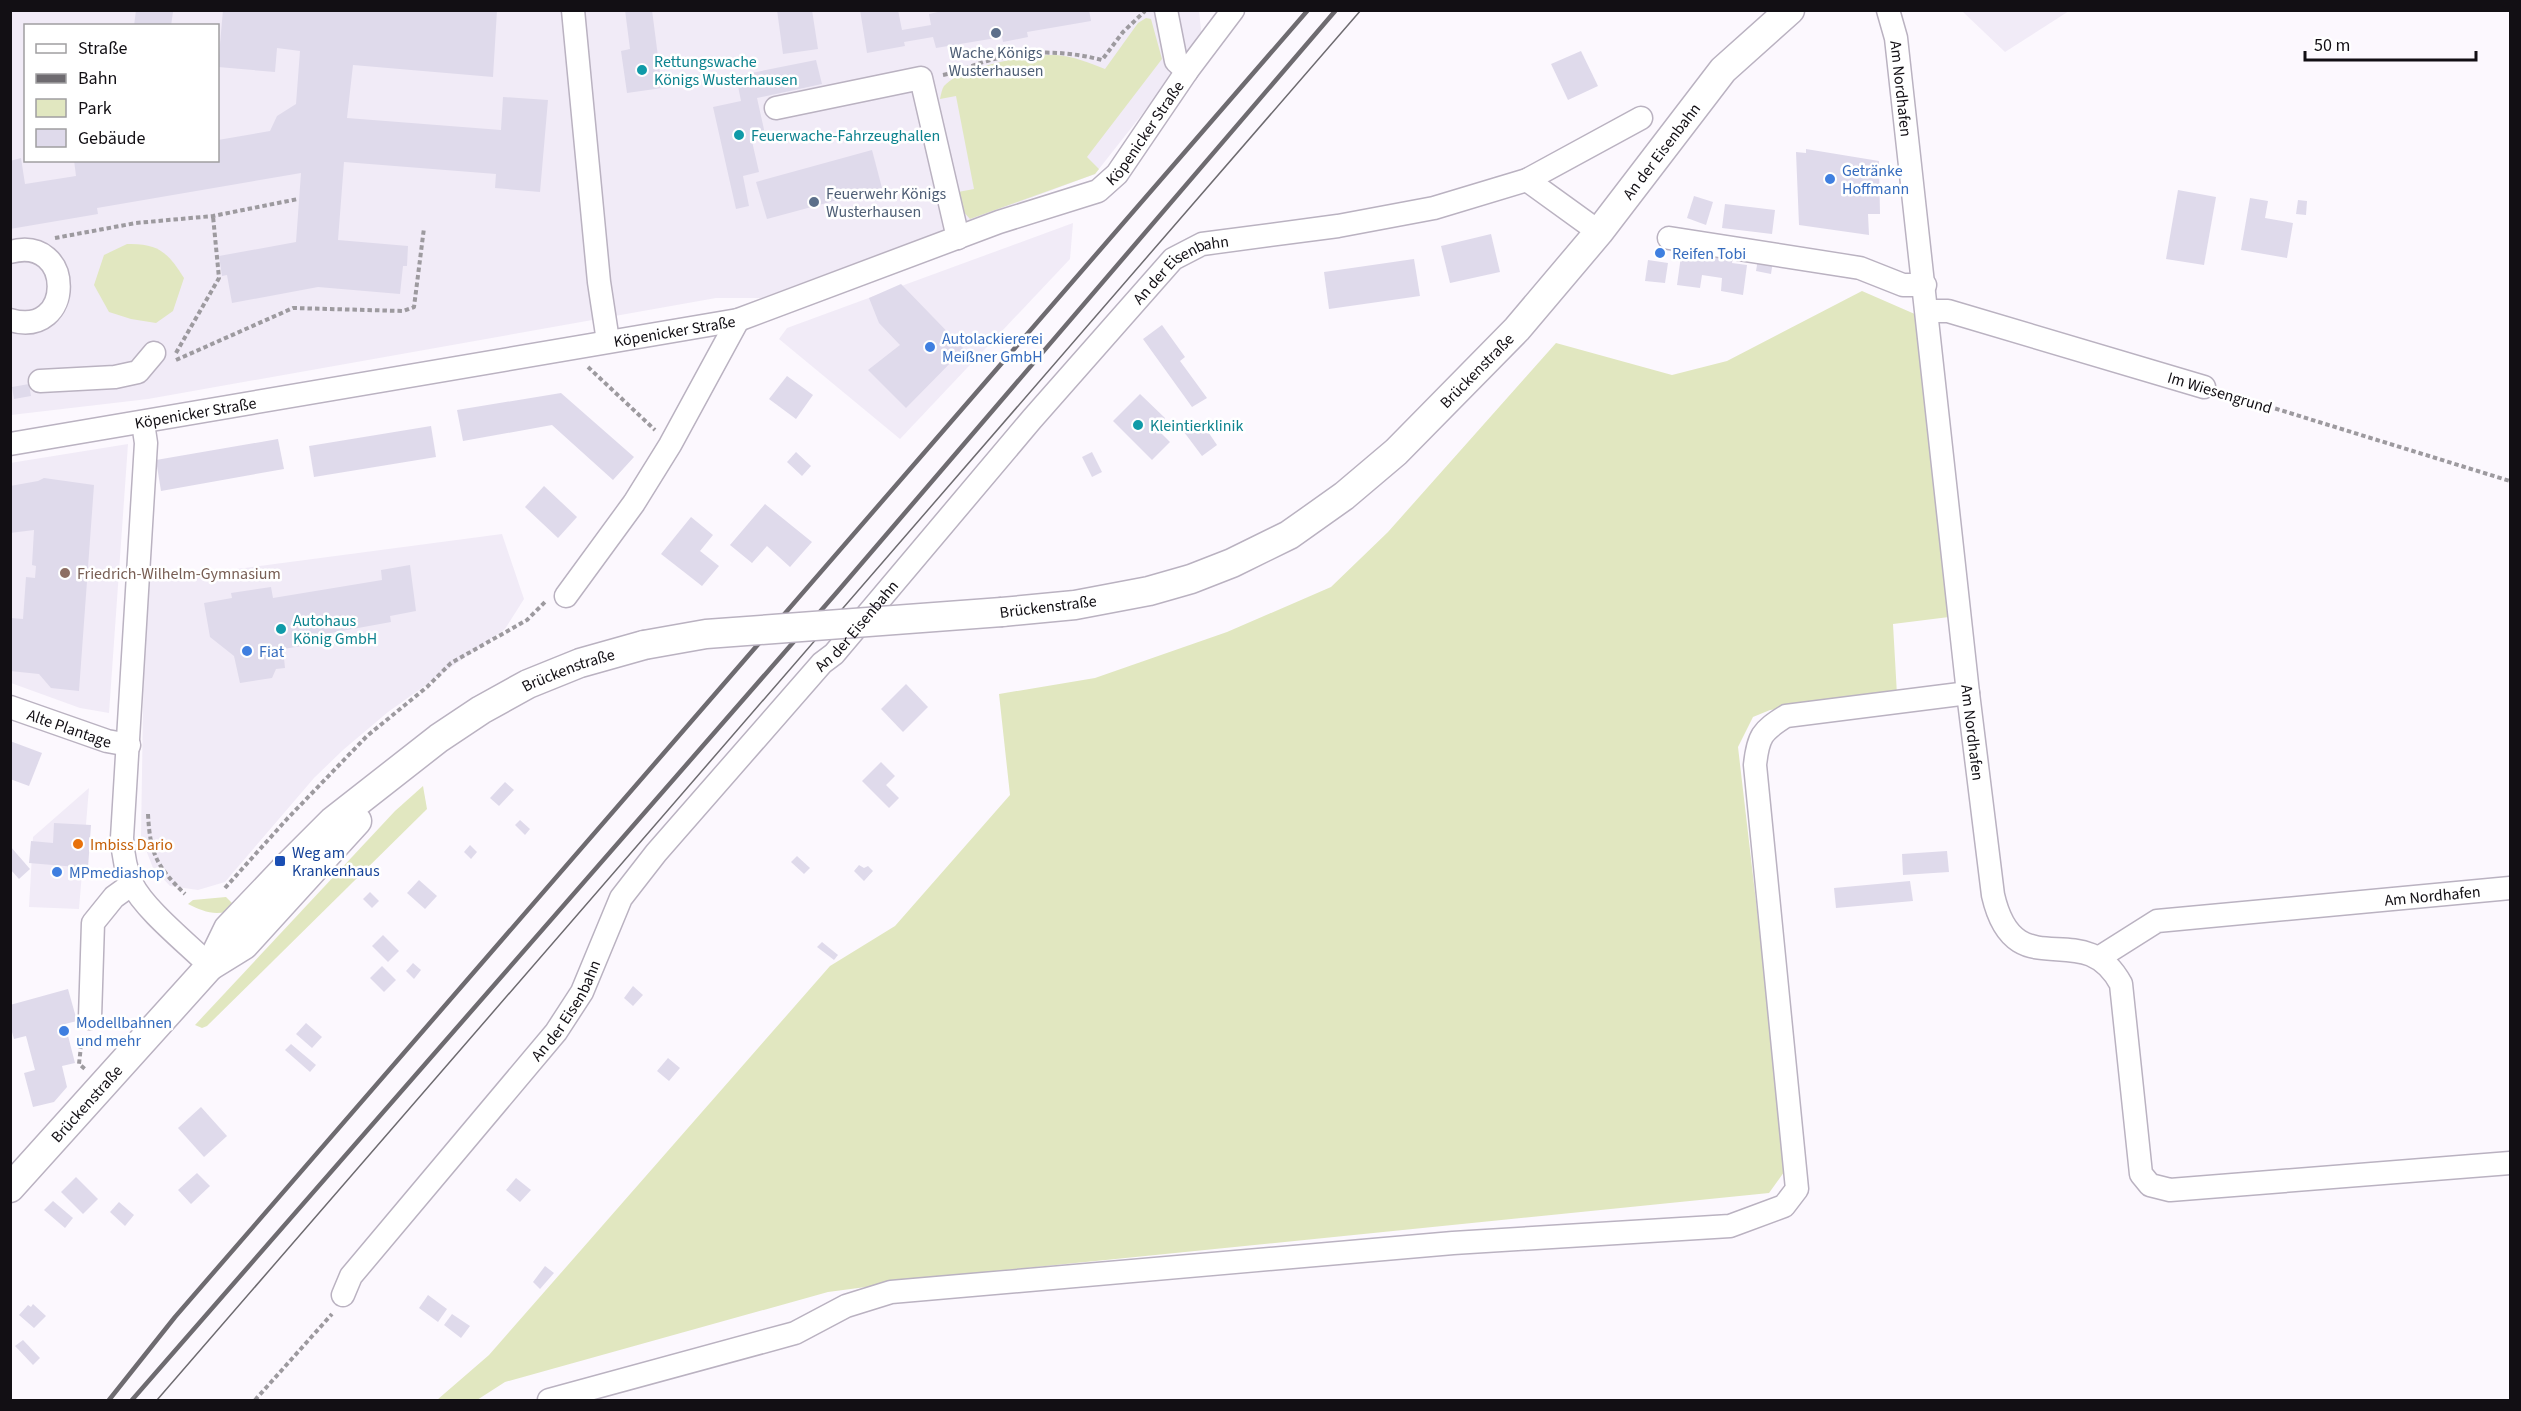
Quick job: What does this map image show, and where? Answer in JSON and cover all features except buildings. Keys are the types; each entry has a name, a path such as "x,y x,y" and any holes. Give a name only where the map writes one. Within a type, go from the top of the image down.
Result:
{"main road":[{"name":"An der Eisenbahn","path":"1599,232 1723,70 1790,10"},
{"name":"Brückenstraße","path":"10,1188 210,966 228,929 289,865 333,821 396,774 439,738 481,710 528,684 580,663 644,645 706,634 1075,605 1149,591 1232,563 1288,535 1344,496 1396,452 1517,329 1599,232"}],"street":[{"path":"573,10 599,282 609,341"},
{"path":"1166,10 1176,61 1187,71"},
{"name":"Köpenicker Straße","path":"10,444 738,320 1038,208 1098,191 1117,174 1187,71 1233,10"},
{"name":"Am Nordhafen","path":"1888,10 1896,38 1968,693 1998,919 2011,936 2029,947 2085,952 2100,957 2157,921 2511,888"},
{"path":"776,108 921,78 958,238"},
{"name":"An der Eisenbahn","path":"343,1295 351,1276 556,1032 582,992 621,898 656,853 822,663 834,654 1173,260 1202,244 1338,226 1412,212 1527,180 1641,118"},
{"path":"1527,180 1599,232"},
{"path":"1669,238 1860,268 1903,285 1924,285"},
{"path":"10,252 30,250 50,260 60,279 60,290 57,301 43,317 22,322 10,320"},
{"name":"Im Wiesengrund","path":"1927,311 1948,310 2204,387"},
{"path":"566,596 634,503 670,445 738,320"},
{"path":"40,381 115,377 138,372 154,353"},
{"path":"142,423 146,455 122,838 124,859 132,884 144,900 210,966"},
{"path":"549,1401 795,1333 846,1306 891,1292 1441,1244 1730,1226 1784,1206 1797,1189 1755,765 1757,745 1765,729 1786,716 1968,693"},
{"name":"Alte Plantage","path":"10,707 107,741 129,745"},
{"path":"90,1018 93,923 114,897 132,884"},
{"path":"2100,957 2114,970 2121,984 2141,1174 2150,1185 2170,1190 2511,1163"}],"path":[{"path":"921,78 959,72 986,61 1038,51 1058,51 1102,60 1123,32 1146,10"},
{"path":"48,239 136,223 213,216 298,199"},
{"path":"213,216 219,278 170,362 293,309 403,311 414,307 424,228"},
{"path":"569,349 670,445"},
{"name":"Im Wiesengrund","path":"2204,387 2511,481"},
{"path":"225,888 338,764 367,736 427,687 451,663 527,620 543,602 566,596"},
{"path":"148,812 150,841 154,856 160,868 185,894"},
{"path":"88,1071 79,1064 82,1033 90,1018"},
{"path":"255,1401 338,1308 343,1295"}],"shaded area":[{"path":"11,11 1199,11 1202,38 1095,174 762,298 716,298 148,399 11,415"},
{"path":"1962,11 2069,11 2005,52"},
{"path":"1073,223 1070,259 900,439 779,339 787,328"},
{"name":"Friedrich-Wilhelm-Gymnasium","path":"128,444 109,713 80,708 11,683 10,463"},
{"path":"502,534 524,599 505,629 388,712 343,750 314,778 225,882 198,890 170,886 153,868 141,837 145,581"},
{"name":"MPmediashop","path":"89,788 79,909 29,907 33,837"}],"green space":[{"path":"1146,18 1151,19 1162,59 1087,157 1099,169 1095,174 970,219 962,210 958,192 974,189 956,96 940,99 944,86 953,79 980,67 1044,55 1081,60 1105,69 1138,23"},
{"path":"127,244 147,245 162,251 184,278 173,311 156,323 131,319 109,312 94,285 104,255"},
{"path":"1862,291 1917,315 1949,617 1893,624 1897,695 1770,710 1753,717 1738,747 1787,1168 1769,1193 957,1275 828,1292 505,1382 477,1400 437,1400 489,1355 830,966 895,926 1010,795 999,694 1095,678 1227,632 1331,587 1388,532 1556,343 1672,375 1727,361"},
{"path":"423,786 427,809 207,1026 202,1028 195,1025 395,811"},
{"path":"226,897 236,907 224,912 206,911 188,904 193,900"}],"tram line":[{"path":"157,1400 1361,10"}],"railway":[{"path":"109,1400 175,1317 1308,10"},
{"path":"132,1400 838,591 1336,10"}],"place":[{"name":"Wache Königs Wusterhausen","path":"996,33"},
{"name":"Rettungswache Königs Wusterhausen","path":"642,70"},
{"name":"Feuerwache-Fahrzeughallen","path":"739,135"},
{"name":"Getränke Hoffmann","path":"1830,179"},
{"name":"Feuerwehr Königs Wusterhausen","path":"814,202"},
{"name":"Reifen Tobi","path":"1660,253"},
{"name":"Autolackiererei Meißner GmbH","path":"930,347"},
{"name":"Kleintierklinik","path":"1138,425"},
{"name":"Friedrich-Wilhelm-Gymnasium","path":"65,573"},
{"name":"Autohaus König GmbH","path":"281,629"},
{"name":"Fiat","path":"247,651"},
{"name":"Imbiss Dario","path":"78,844"},
{"name":"Weg am Krankenhaus","path":"280,861"},
{"name":"MPmediashop","path":"57,872"},
{"name":"Modellbahnen und mehr","path":"64,1031"}]}
